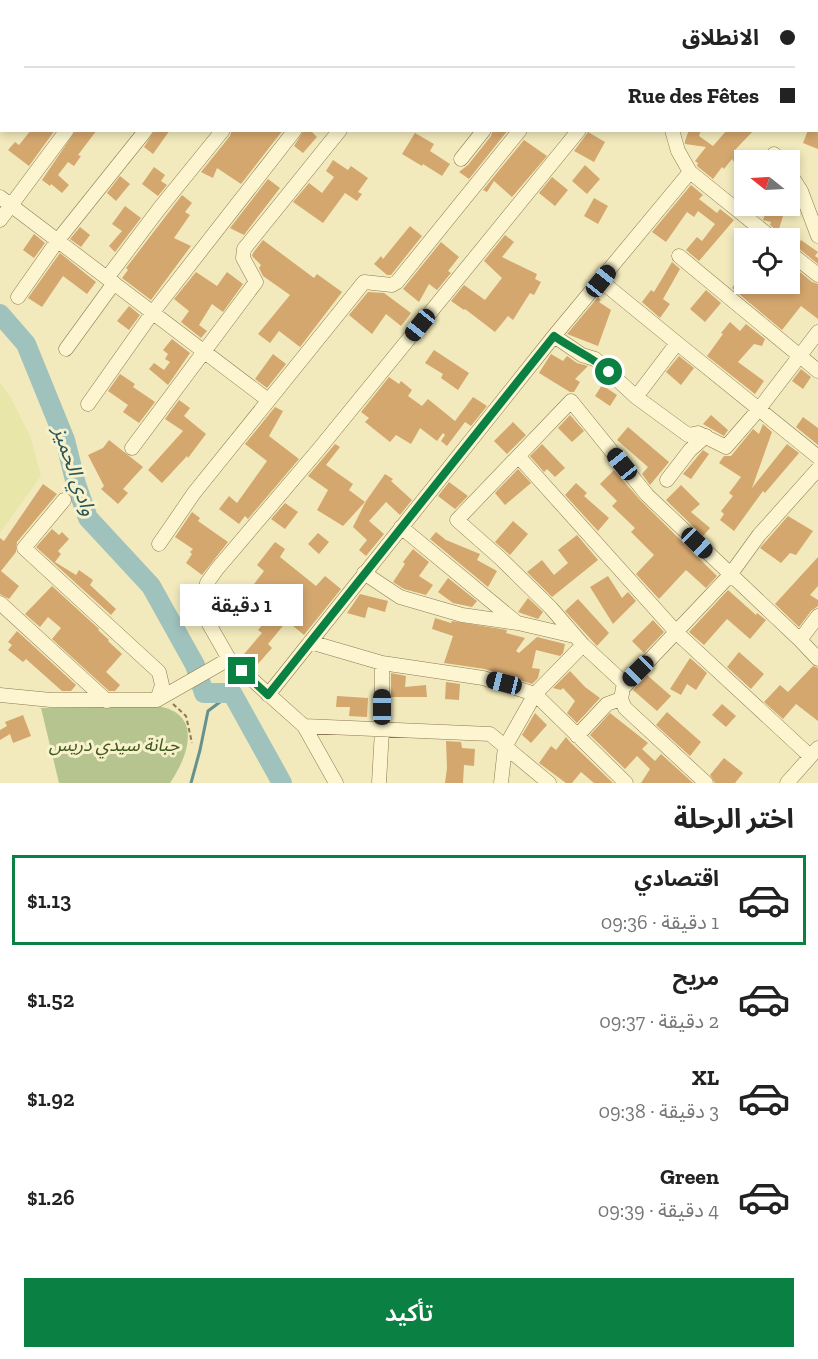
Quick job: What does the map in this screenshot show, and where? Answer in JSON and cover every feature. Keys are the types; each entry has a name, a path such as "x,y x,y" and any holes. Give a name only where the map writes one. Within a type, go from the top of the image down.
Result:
{"street":[{"path":"0,220 5,201 66,132"},
{"path":"18,297 58,240 144,132"},
{"path":"66,349 159,209 221,132"},
{"path":"88,404 153,312 293,132"},
{"path":"132,448 256,282 243,258 244,249 337,132"},
{"path":"461,159 482,132"},
{"path":"159,544 194,493 364,282 392,285 397,282 518,132"},
{"path":"336,783 304,726 229,659 209,624 204,608 205,591 212,576 577,132"},
{"path":"673,132 680,157 690,172 760,228"},
{"path":"268,695 554,336 690,172"},
{"path":"800,189 818,236"},
{"path":"5,201 268,400"},
{"path":"679,256 818,370"},
{"path":"800,261 818,275"},
{"path":"601,281 818,457"},
{"path":"554,336 582,355 595,359 636,397 688,435 698,433 726,447 759,409 818,332"},
{"path":"636,397 677,343"},
{"path":"626,684 579,641 551,608 501,558 457,520 572,401 647,495 818,659"},
{"path":"667,480 690,450 706,436"},
{"path":"519,457 677,633 814,752 787,783"},
{"path":"621,699 626,684 730,575 759,535 818,469"},
{"path":"64,500 24,548 159,672 162,697"},
{"path":"402,527 518,623"},
{"path":"364,573 400,597 462,615 518,623 579,641"},
{"path":"0,603 107,701"},
{"path":"800,640 818,616"},
{"path":"501,783 505,747 535,694 579,641"},
{"path":"310,642 382,663 483,678 535,694 626,783"},
{"path":"0,695 51,700 107,701 162,697 229,659"},
{"path":"379,783 382,663"},
{"path":"577,736 607,704 621,699"},
{"path":"621,699 629,712 706,783"},
{"path":"304,726 490,734 505,747 532,778 549,783"}],"path":[{"path":"162,697 186,716 192,743"}],"shaded area":[{"path":"0,383 11,398 31,438 41,476 0,533"}],"green space":[{"name":"جبانة سيدي دريس","path":"157,706 172,710 181,717 188,737 182,760 170,783 59,783 41,708"}],"building":[{"path":"29,132 54,132 29,166 8,150 15,142 19,145"},
{"path":"75,132 95,132 78,155 81,156 74,166 68,162 58,175 69,185 62,193 42,180"},
{"path":"154,132 169,132 153,154 144,147"},
{"path":"231,132 281,132 241,184 217,168 213,178 201,172"},
{"path":"303,132 312,132 317,137 303,153 294,146"},
{"path":"492,132 506,132 469,179 459,172 468,165"},
{"path":"588,132 605,142 594,162 574,151"},
{"path":"688,132 700,132 699,136 713,146 725,132 752,132 734,150 734,162 732,159 724,169 722,167 713,179 697,166 698,163 695,161 706,147 685,144"},
{"path":"807,132 818,132 818,149 803,143"},
{"path":"415,133 434,144 430,151 450,164 442,176 402,154"},
{"path":"524,140 547,156 512,197 494,181 487,192 483,190"},
{"path":"333,160 348,170 351,166 368,178 358,192 362,194 357,201 345,193 323,223 293,202 309,183 322,193 334,177 326,171"},
{"path":"585,165 600,179 587,194 572,181"},
{"path":"154,167 165,175 161,181 167,185 158,196 142,184"},
{"path":"120,176 130,184 116,201 107,193"},
{"path":"552,177 568,190 555,206 539,193"},
{"path":"268,179 280,188 244,235 230,228"},
{"path":"691,185 703,195 699,199 717,213 720,209 734,220 699,261 686,250 697,237 702,241 715,224 698,211 694,217 687,212 666,242 652,232"},
{"path":"182,195 192,203 185,212 190,215 174,238 191,246 151,300 122,278 128,270 126,268"},
{"path":"594,198 608,206 598,224 584,216"},
{"path":"125,206 141,218 115,252 109,246 122,231 112,224"},
{"path":"764,216 783,216 779,228 773,228 770,225 771,222 763,220"},
{"path":"410,226 422,236 391,275 387,275 374,264 381,256 383,259"},
{"path":"80,227 90,235 81,247 70,239"},
{"path":"34,234 45,243 34,258 23,250"},
{"path":"505,235 514,242 502,257 537,274 535,279 541,282 534,295 530,293 513,320 508,316 495,332 451,301 464,285 485,300 502,278 484,261"},
{"path":"263,240 314,278 317,274 342,292 300,347 279,331 270,343 258,334 290,295 263,276 259,268 261,265 252,256"},
{"path":"801,240 818,252 815,256 818,258 818,264 800,249"},
{"path":"441,242 459,257 448,271 451,273 437,290 429,284 419,302 403,289"},
{"path":"60,253 96,282 87,294 63,276 42,307 28,298"},
{"path":"672,262 680,269 663,299 670,304 660,318 642,302 651,290 654,292"},
{"path":"196,272 217,286 227,272 243,284 223,312 212,304 199,325 207,331 201,338 181,322 189,311 174,299"},
{"path":"800,272 818,284 818,319 801,306 782,330 739,294 800,294"},
{"path":"706,290 721,303 705,322 690,309"},
{"path":"368,292 384,293 411,313 401,326 386,314 372,334 349,315"},
{"path":"598,297 601,300 599,302 611,310 598,346 567,334"},
{"path":"129,306 140,315 129,330 117,321"},
{"path":"730,322 740,331 746,324 765,339 762,346 754,344 738,362 764,381 755,394 707,356"},
{"path":"172,339 190,353 168,385 149,369 154,363 164,370 170,362 165,359 168,354 163,350"},
{"path":"434,350 469,373 458,390 441,378 443,374 425,363"},
{"path":"273,354 286,364 267,388 255,379"},
{"path":"551,354 563,361 567,356 577,363 588,366 575,379 580,382 574,392 570,392 539,373"},
{"path":"679,356 694,368 681,385 666,372"},
{"path":"801,369 811,377 803,389 792,381"},
{"path":"120,374 135,384 133,387 155,402 139,423 123,412 128,405 108,391"},
{"path":"389,377 399,384 401,381 412,390 408,396 422,406 428,399 455,421 473,397 487,406 471,426 465,422 447,446 441,441 445,435 443,433 437,441 420,428 411,444 396,435 390,442 365,422 369,418 361,412"},
{"path":"602,385 617,395 610,406 595,396"},
{"path":"179,400 190,408 184,416 206,434 188,458 187,456 162,483 148,470 183,431 165,419"},
{"path":"275,407 283,411 269,436 299,459 248,519 245,516 239,524 219,509 229,496 237,503 267,461 245,444"},
{"path":"570,415 584,431 572,442 558,428"},
{"path":"711,415 728,430 724,436 703,424"},
{"path":"803,417 818,428 818,445 796,427"},
{"path":"513,422 526,435 507,454 494,441"},
{"path":"763,424 772,432 752,488 787,444 799,453 765,493 763,491 734,531 720,520 724,514 721,511 733,496 729,493 741,477 719,463 724,456 731,456 753,429 759,434"},
{"path":"628,427 669,462 650,485 642,474 648,467 617,440"},
{"path":"109,440 143,467 123,489 128,493 118,504 101,489 104,486 88,455 103,448"},
{"path":"335,444 340,447 326,465 353,484 349,490 365,502 343,526 317,510 328,490 308,476"},
{"path":"542,444 565,468 555,477 547,469 544,472 530,456"},
{"path":"703,450 709,454 691,479 683,474"},
{"path":"518,469 531,483 505,505 495,493"},
{"path":"614,470 641,501 717,576 706,588 686,570 659,599 636,574 654,555 631,532 635,528 612,506 617,501 600,484"},
{"path":"385,474 393,479 391,481 412,500 400,515 386,502 369,521 384,534 366,556 359,550 367,540 353,527 366,501"},
{"path":"449,482 468,496 455,509 438,496"},
{"path":"576,483 587,493 584,496 609,518 598,531 565,495"},
{"path":"43,484 57,494 17,542 16,552 1,571 19,586 9,599 0,594 0,538 4,541"},
{"path":"681,485 700,504 691,512 710,528 703,536 666,500"},
{"path":"285,503 298,512 285,529 271,519"},
{"path":"192,512 200,518 198,521 228,542 202,575 186,563 193,549 175,537"},
{"path":"788,516 813,531 796,555 790,553 781,563 760,548"},
{"path":"513,521 528,534 510,555 495,542"},
{"path":"52,529 59,535 62,532 69,539 58,551 61,554 55,562 76,575 79,570 93,580 90,585 116,609 111,615 36,547"},
{"path":"436,532 446,540 480,554 477,560 497,571 488,587 430,539"},
{"path":"318,533 329,542 319,554 308,544"},
{"path":"577,535 598,560 552,597 527,572 542,560 554,575 568,563 558,550"},
{"path":"275,542 285,549 280,557 316,586 325,576 341,589 304,635 287,621 268,644 272,648 257,665 244,654 262,633 258,630 280,604 254,584 264,571 257,565"},
{"path":"413,549 429,562 419,576 433,585 426,595 404,589 393,582 405,564 403,562"},
{"path":"818,557 818,586 810,595 818,600 818,606 811,611 799,627 775,604"},
{"path":"608,576 622,598 628,592 636,601 613,624 590,587"},
{"path":"448,578 477,601 472,607 453,603 438,592"},
{"path":"52,586 99,629 122,654 106,672 120,685 115,691 109,691 52,639 61,628 48,617 40,627 25,614"},
{"path":"728,590 756,615 757,613 766,620 750,639 727,619 704,645 689,632"},
{"path":"360,594 388,601 385,612 368,607 365,618 347,613"},
{"path":"528,598 543,612 538,619 518,612"},
{"path":"578,599 609,633 597,646 565,611"},
{"path":"435,618 451,623 452,621 507,630 506,633 525,638 516,651 519,653 537,637 565,644 563,653 560,656 536,650 532,668 540,669 538,678 532,684 485,669 444,663 453,636 432,629"},
{"path":"653,620 664,632 644,653 632,641"},
{"path":"17,631 76,685 71,691 62,691 26,659 23,662 8,650 12,645 8,642"},
{"path":"739,652 764,674 751,689 727,667"},
{"path":"690,658 707,673 696,690 687,684 681,695 670,689"},
{"path":"813,666 818,668 818,721 796,704 783,719 764,702 780,685 788,692"},
{"path":"570,671 585,687 600,698 577,723 567,713 575,701 563,688 561,690 553,688"},
{"path":"391,673 406,676 405,687 426,685 427,697 391,697"},
{"path":"647,675 671,696 657,711 633,690"},
{"path":"446,682 460,684 459,700 445,699"},
{"path":"337,696 368,698 367,717 349,716 350,707 336,707"},
{"path":"722,704 736,716 726,727 712,715"},
{"path":"667,712 701,742 690,756 656,725"},
{"path":"535,713 547,725 531,743 522,735"},
{"path":"610,713 648,743 642,749 655,761 661,754 693,783 641,783 650,769 637,756 625,769 590,735"},
{"path":"23,715 31,736 13,743 10,734 0,740 0,730 7,726 5,722"},
{"path":"566,737 613,783 594,783 581,772 572,783 566,783 539,763 551,746 556,750"},
{"path":"446,741 461,742 462,748 475,749 474,766 464,765 463,783 445,783"},
{"path":"724,758 743,773 735,783 715,783 710,775"}],"waterway":[{"name":"وادي الحميز","path":"0,314 26,344 65,440 76,484 88,518 151,586 195,665 204,693 232,693 282,783"},
{"path":"191,783 208,711 232,693"}],"route":[{"path":"242,671 268,695 554,336 582,355 595,359 609,372"}]}
